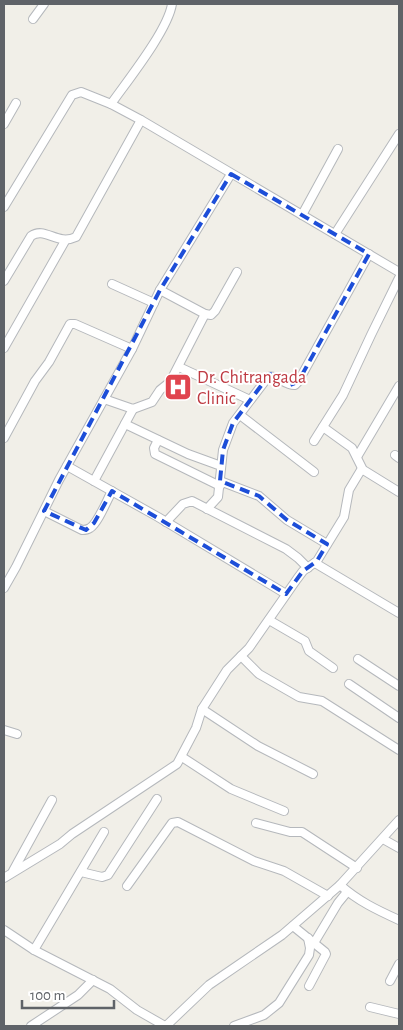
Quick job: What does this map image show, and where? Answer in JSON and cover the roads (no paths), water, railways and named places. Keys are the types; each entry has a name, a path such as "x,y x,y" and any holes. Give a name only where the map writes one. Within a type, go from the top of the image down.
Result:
{"street":[{"path":"33,19 44,4"},
{"path":"111,104 156,38 172,7"},
{"path":"5,204 72,95 81,92 111,104 141,120 399,272"},
{"path":"4,124 16,102"},
{"path":"4,281 34,233 41,233 65,241 79,234 141,120"},
{"path":"335,234 399,134"},
{"path":"302,215 338,149"},
{"path":"4,588 67,466 132,349 160,290 231,174"},
{"path":"4,348 65,241"},
{"path":"208,509 218,497 223,450 227,437 240,415 269,376 290,385 295,385 298,382 369,254"},
{"path":"160,290 205,314 213,314 236,272"},
{"path":"314,441 343,395 399,278"},
{"path":"112,284 154,303"},
{"path":"104,399 133,409 152,402 160,390 170,382 205,314"},
{"path":"4,438 35,381 49,362 70,324 76,324 132,349"},
{"path":"179,366 250,400"},
{"path":"357,458 399,386"},
{"path":"94,481 133,409"},
{"path":"240,415 314,472"},
{"path":"125,424 188,454 220,466"},
{"path":"323,427 352,448 363,470 399,492"},
{"path":"158,440 153,451 155,454 220,484 259,496 287,520 327,544"},
{"path":"67,466 166,522 286,594"},
{"path":"4,878 60,844 72,834 172,768 182,757 196,728 202,708 227,670 249,648 296,579 315,563 344,517 349,490 363,470"},
{"path":"44,511 82,530 86,530 94,523 112,491"},
{"path":"166,522 183,504 187,501 192,501 286,549 308,568"},
{"path":"315,563 399,613"},
{"path":"269,620 301,638 305,641 309,651 333,668"},
{"path":"241,656 259,674 299,697 322,701 399,750"},
{"path":"358,658 399,686"},
{"path":"349,684 399,718"},
{"path":"202,708 258,746 313,774"},
{"path":"4,730 17,734"},
{"path":"182,757 232,788 284,811"},
{"path":"12,873 52,800"},
{"path":"81,872 102,877 108,875 157,800"},
{"path":"4,930 34,950 110,989 137,1010 165,1026 209,984 282,935 340,886 399,820"},
{"path":"127,886 172,824 178,822 254,861 284,871 328,896"},
{"path":"256,823 290,832 302,832 357,868"},
{"path":"34,950 104,832"},
{"path":"383,839 399,848"},
{"path":"340,886 371,908 399,920"},
{"path":"234,1026 264,1015 279,1003 309,955 311,941 348,892"},
{"path":"293,926 326,954 309,986"},
{"path":"390,980 399,964"},
{"path":"31,1026 78,995 93,980"},
{"path":"370,1007 399,1014"},
{"path":"144,1026 152,1020"}],"place":[{"name":"Dr. Chitrangada Clinic","path":"178,387"}]}
